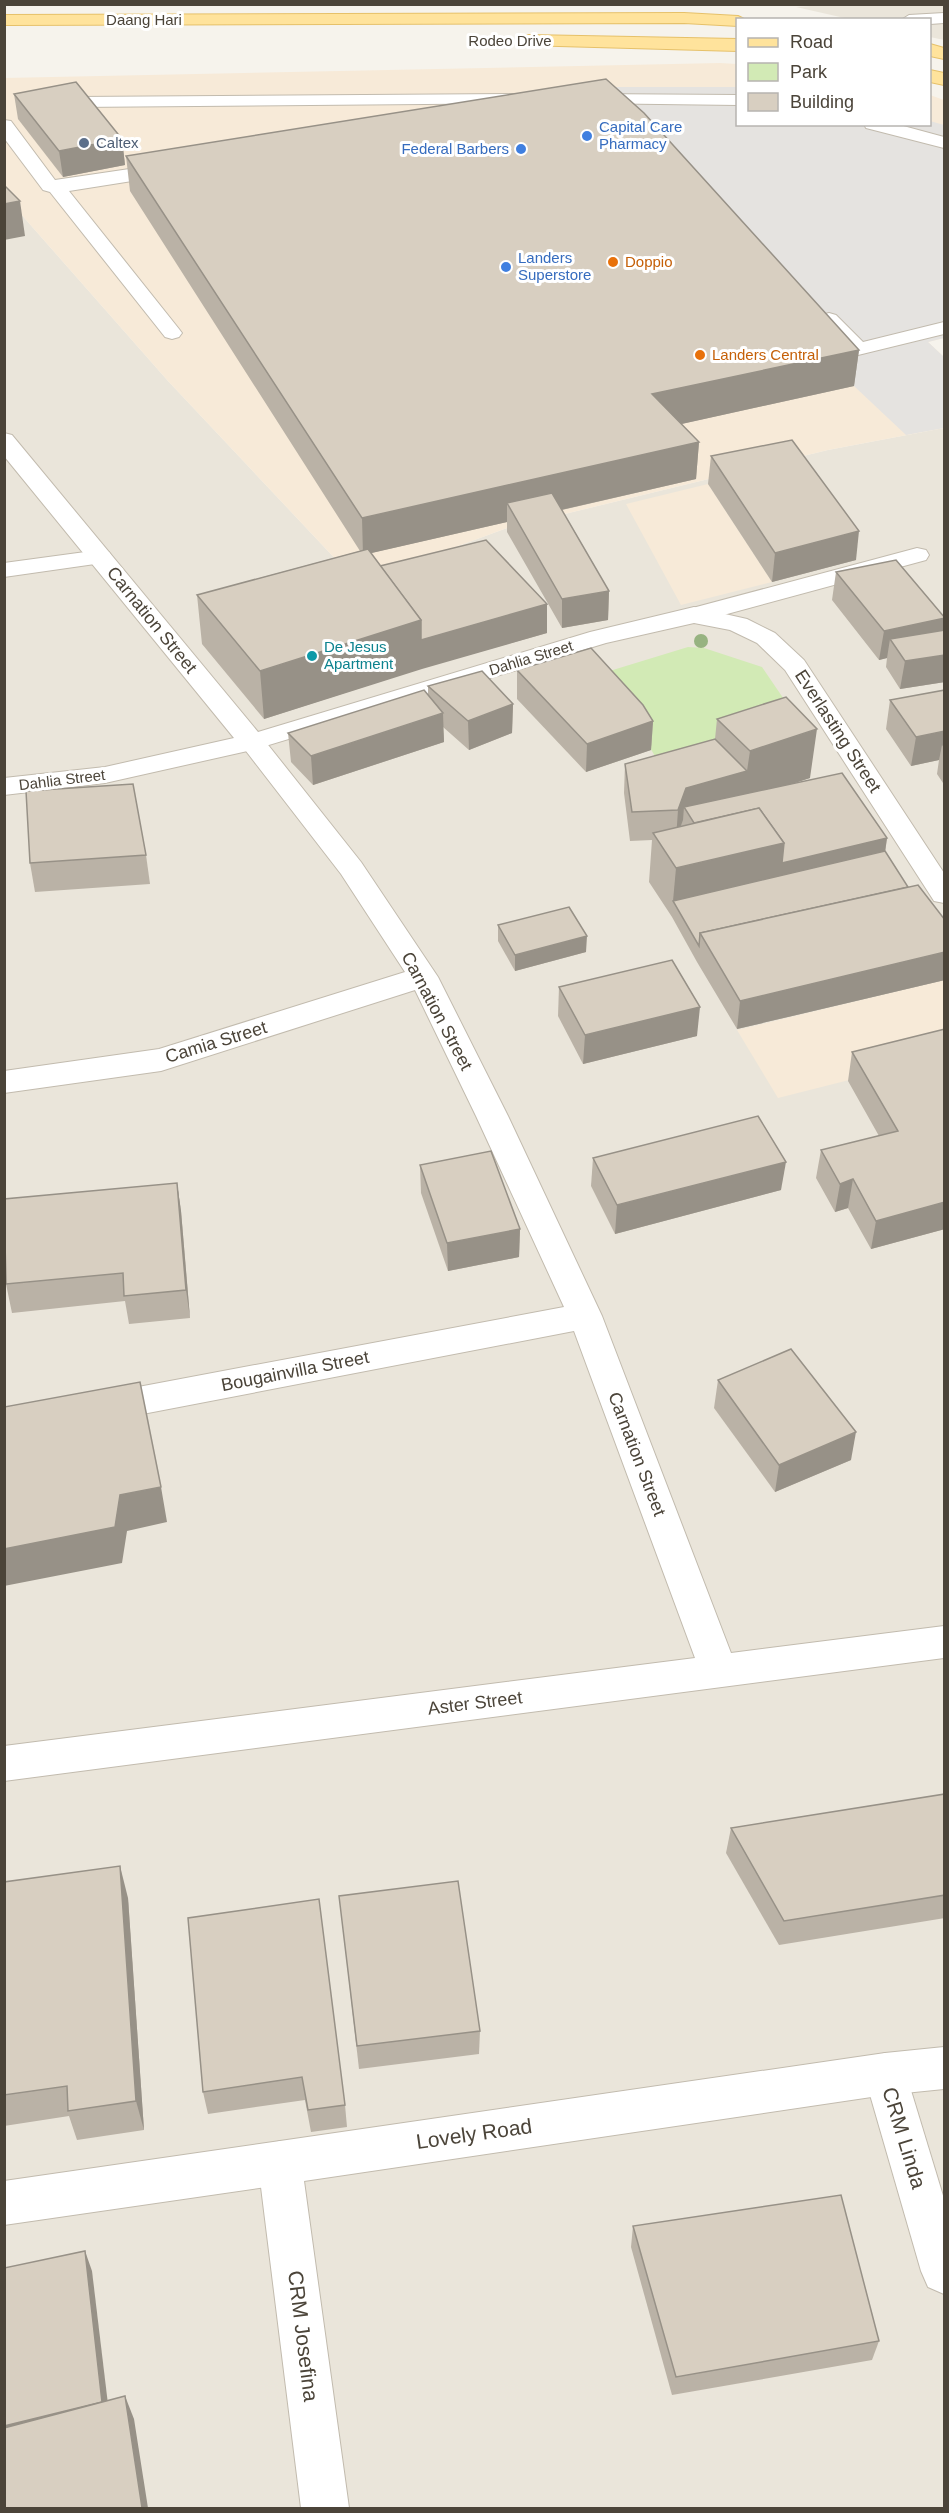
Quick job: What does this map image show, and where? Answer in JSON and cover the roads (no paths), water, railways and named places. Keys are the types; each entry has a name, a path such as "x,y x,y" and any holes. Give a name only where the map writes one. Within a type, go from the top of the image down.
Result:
{"main road":[{"name":"Rodeo Drive","path":"283,21 684,18 736,21"},
{"name":"Daang Hari","path":"4,20 283,21"},
{"name":"Rodeo Drive","path":"515,41 736,45"}],"street":[{"name":"Carnation Street","path":"4,440 252,742 351,868 423,977 492,1116 585,1316 718,1672"},
{"name":"Dahlia Street","path":"4,787 105,775 252,742 599,637 694,615 917,555"},
{"path":"4,570 100,556"},
{"name":"Everlasting Street","path":"694,615 738,624 766,638 795,665 945,894"},
{"name":"Camia Street","path":"4,1082 161,1060 423,977"},
{"name":"Bougainvilla Street","path":"66,1415 585,1316"},
{"name":"Aster Street","path":"4,1764 945,1642"},
{"name":"Lovely Road","path":"4,2203 885,2074 945,2068"},
{"name":"CRM Linda","path":"885,2074 945,2271"},
{"name":"CRM Josefina","path":"280,2163 325,2508"}],"lane":[{"path":"569,101 610,98 736,100"},
{"path":"610,98 637,122"},
{"path":"172,333 56,187 45,182 13,116 77,102 539,104 492,117"},
{"path":"881,126 945,143"},
{"path":"56,187 184,167"},
{"path":"813,303 858,349 945,328"}],"place":[{"name":"Capital Care Pharmacy","path":"587,136"},
{"name":"Caltex","path":"84,143"},
{"name":"Federal Barbers","path":"521,149"},
{"name":"Doppio","path":"613,262"},
{"name":"Landers Superstore","path":"506,267"},
{"name":"Landers Central","path":"700,355"},
{"name":"De Jesus Apartment","path":"312,656"}]}
